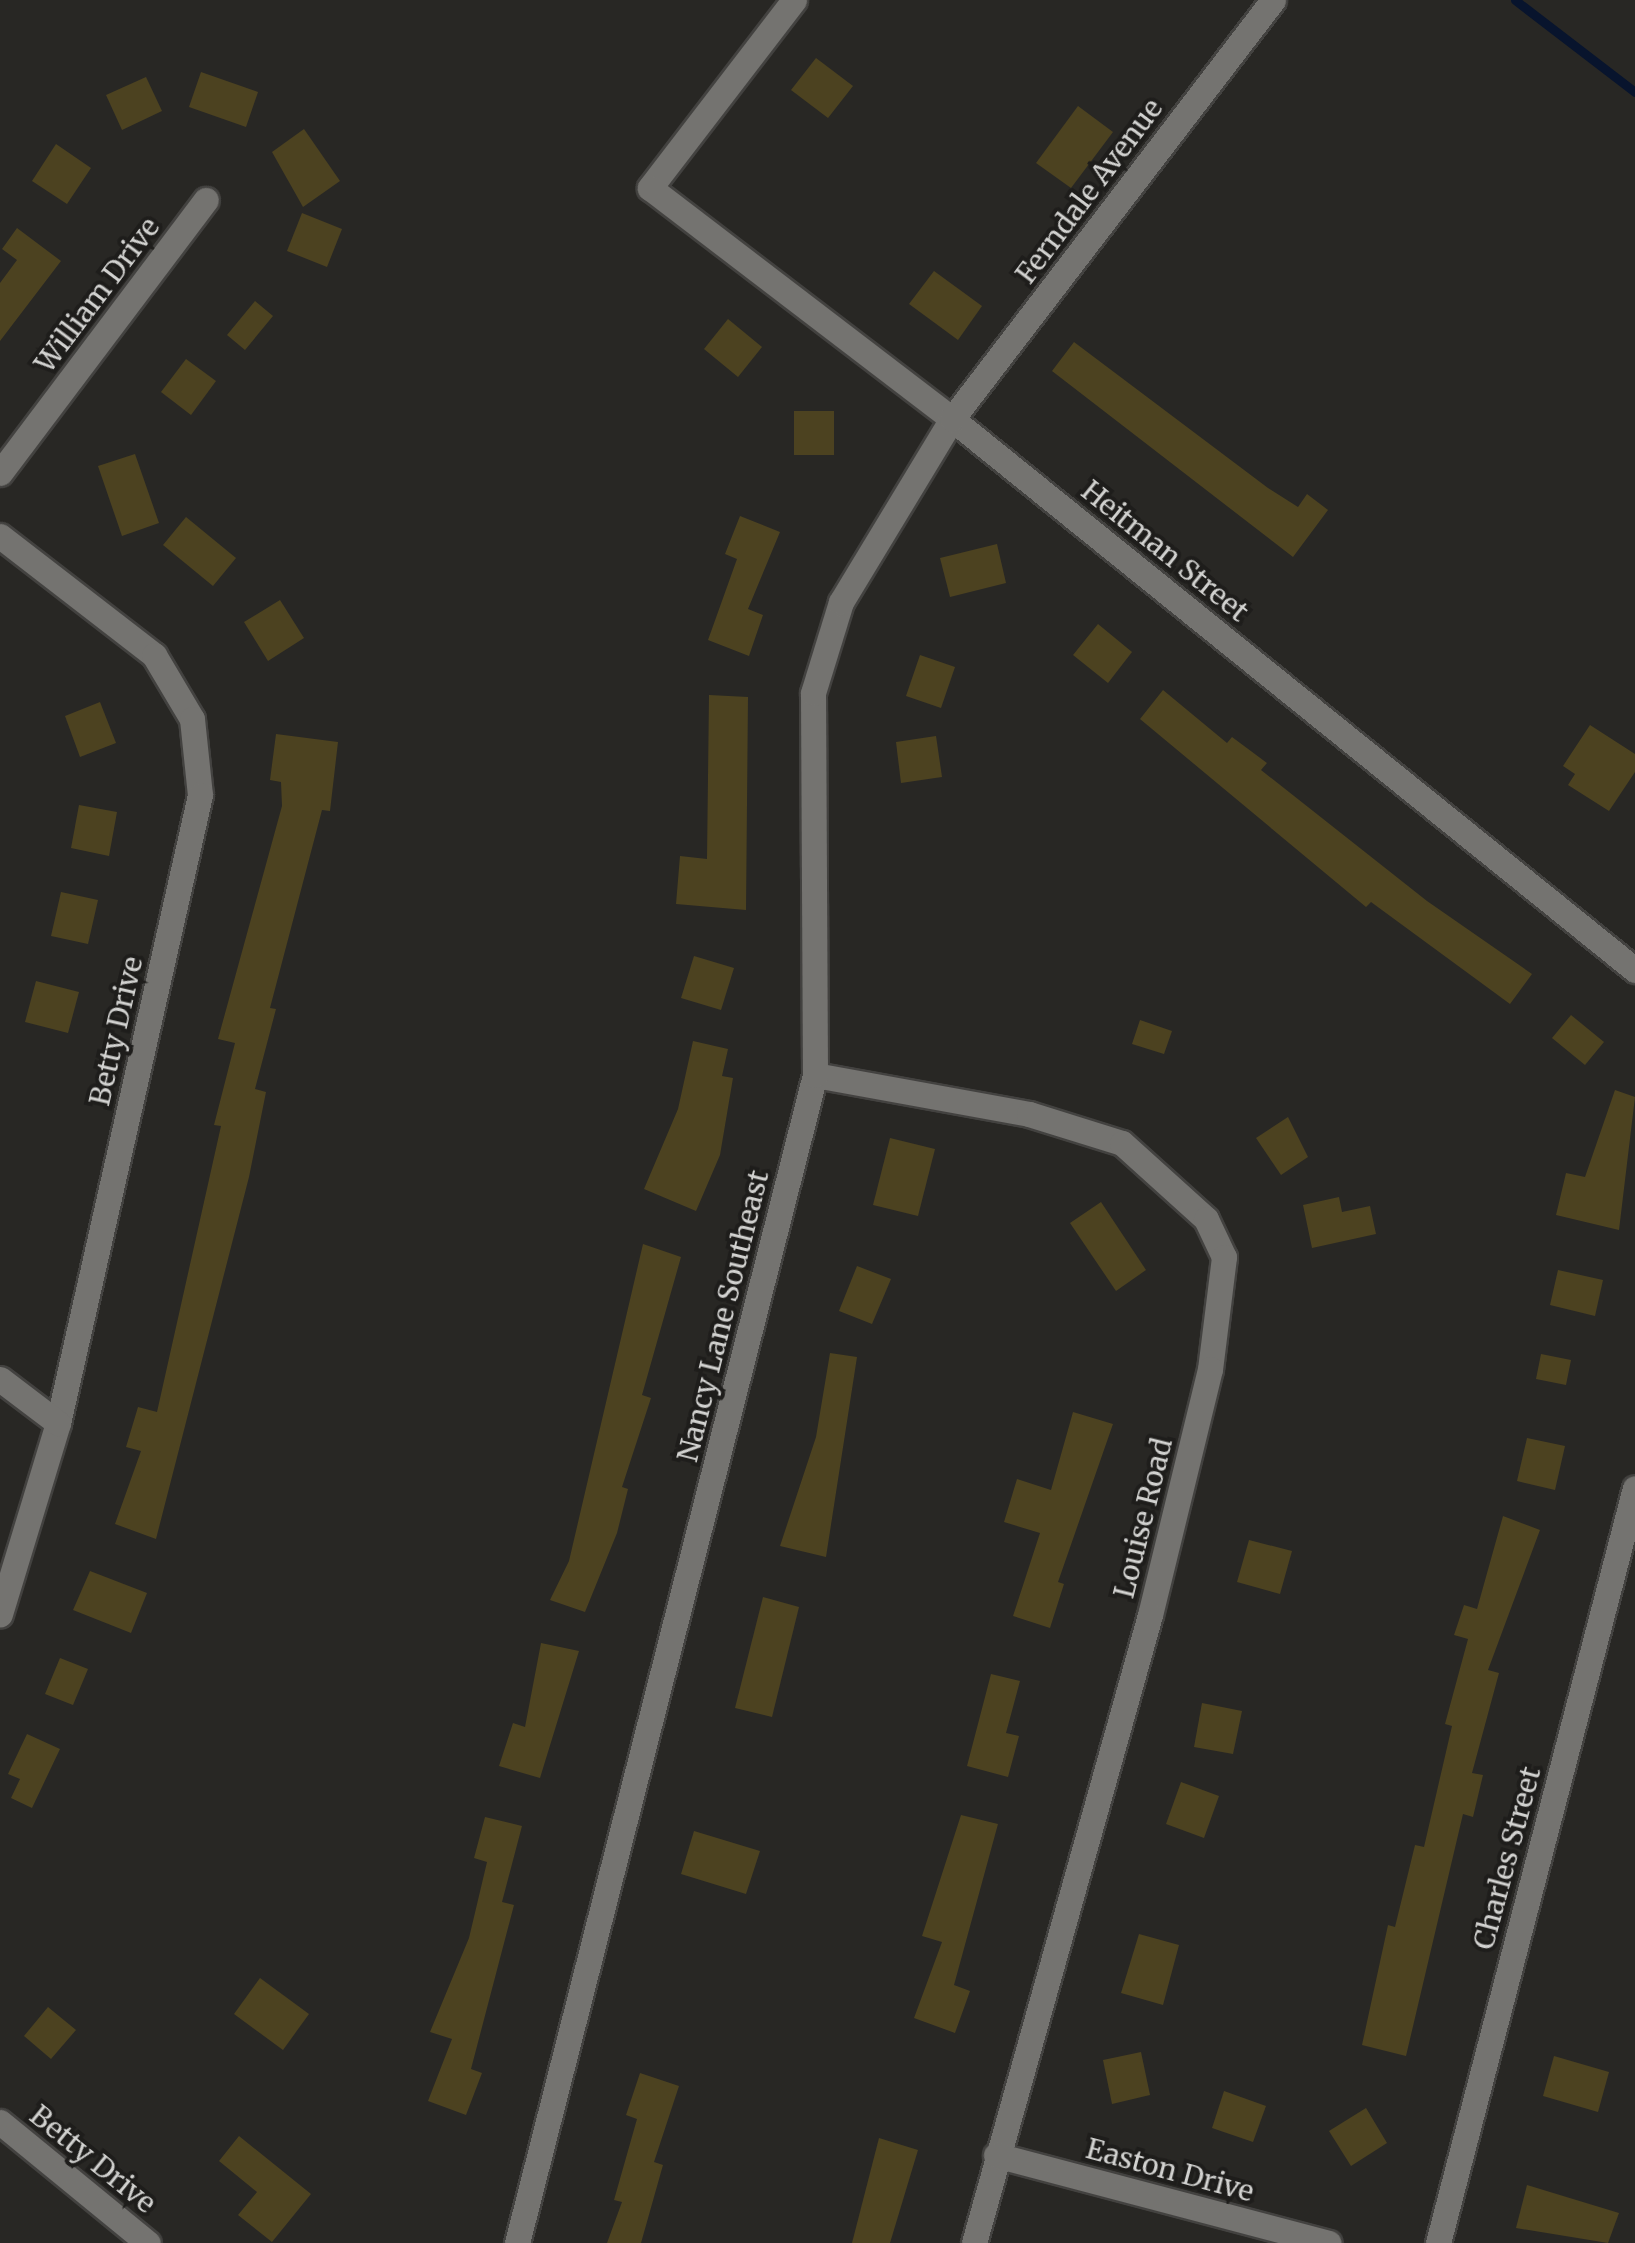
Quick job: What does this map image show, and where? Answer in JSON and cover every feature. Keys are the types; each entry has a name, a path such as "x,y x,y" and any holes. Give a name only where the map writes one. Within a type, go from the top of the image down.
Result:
{"street":[{"name":"Heitman Street","path":"794,0 650,188 952,418 1635,970"},
{"name":"Ferndale Avenue","path":"952,418 1273,0"},
{"name":"William Drive","path":"0,473 206,200"},
{"name":"Nancy Lane Southeast","path":"517,2243 815,1075 813,694 841,602 952,418"},
{"name":"Betty Drive","path":"0,536 154,655 192,719 200,795 58,1423 0,1614"},
{"name":"Louise Road","path":"815,1075 1028,1114 1122,1142 1156,1167 1222,1244 1210,1369 1154,1596 974,2243"},
{"path":"0,1380 58,1423"},
{"name":"Charles Street","path":"1438,2243 1635,1488"},
{"name":"Betty Drive","path":"0,2122 148,2243"},
{"name":"Easton Drive","path":"996,2155 1329,2243"}],"building":[{"path":"816,58 853,86 828,118 791,90"},
{"path":"201,72 258,92 246,127 189,107"},
{"path":"146,77 162,111 122,130 106,95"},
{"path":"1078,106 1113,132 1071,188 1036,163"},
{"path":"304,129 340,181 303,207 272,152"},
{"path":"56,144 91,168 67,204 32,181"},
{"path":"302,213 342,229 327,267 287,251"},
{"path":"17,228 61,261 0,341 0,283 17,260 2,249"},
{"path":"934,271 982,306 958,340 909,304"},
{"path":"255,301 273,316 245,350 227,335"},
{"path":"728,319 762,347 738,377 704,349"},
{"path":"1074,342 1268,488 1298,507 1307,494 1328,510 1293,557 1052,371"},
{"path":"186,359 216,381 191,415 161,392"},
{"path":"794,411 834,411 834,455 794,455"},
{"path":"135,454 159,523 122,536 98,466"},
{"path":"740,516 780,532 748,609 763,615 749,656 708,640 737,559 725,554"},
{"path":"186,517 236,558 213,586 163,545"},
{"path":"997,544 1006,583 950,597 940,558"},
{"path":"280,600 304,638 268,661 244,622"},
{"path":"1098,624 1132,652 1108,683 1073,655"},
{"path":"920,655 955,667 941,708 906,696"},
{"path":"1163,690 1227,743 1232,737 1267,763 1261,770 1427,901 1532,974 1510,1004 1371,902 1366,907 1140,719"},
{"path":"709,695 748,697 746,910 676,904 680,856 707,859"},
{"path":"100,702 116,743 80,757 65,716"},
{"path":"1590,725 1635,754 1635,772 1609,811 1568,785 1575,774 1563,766"},
{"path":"276,734 338,742 330,811 322,810 270,1008 276,1009 255,1089 266,1092 249,1177 156,1539 115,1524 141,1451 126,1447 138,1407 157,1412 221,1126 214,1125 235,1043 218,1039 282,806 281,782 270,780"},
{"path":"936,736 942,777 901,783 896,742"},
{"path":"79,805 117,812 109,856 71,848"},
{"path":"61,892 98,900 88,944 51,936"},
{"path":"694,956 734,968 721,1010 681,998"},
{"path":"36,981 79,992 68,1033 25,1022"},
{"path":"1571,1015 1604,1042 1585,1065 1552,1038"},
{"path":"1140,1020 1172,1031 1164,1054 1132,1044"},
{"path":"693,1041 728,1049 722,1076 733,1078 720,1155 696,1211 644,1189 678,1109"},
{"path":"1615,1090 1635,1097 1619,1230 1556,1215 1566,1173 1585,1177"},
{"path":"1288,1117 1308,1157 1281,1175 1256,1138"},
{"path":"890,1138 935,1149 918,1216 873,1205"},
{"path":"1339,1197 1342,1212 1370,1206 1376,1234 1312,1248 1303,1205"},
{"path":"1101,1202 1146,1270 1116,1291 1070,1223"},
{"path":"643,1244 681,1257 642,1395 651,1398 622,1487 628,1489 617,1533 585,1612 550,1600 569,1561"},
{"path":"857,1266 891,1279 872,1324 839,1311"},
{"path":"1558,1270 1603,1280 1595,1316 1550,1305"},
{"path":"830,1353 857,1357 826,1557 780,1546 816,1437"},
{"path":"1541,1354 1571,1360 1566,1385 1536,1379"},
{"path":"1073,1412 1113,1424 1058,1582 1064,1584 1050,1628 1013,1616 1040,1533 1004,1522 1017,1479 1051,1490"},
{"path":"1527,1438 1565,1446 1555,1490 1517,1481"},
{"path":"1503,1516 1540,1530 1488,1670 1499,1673 1472,1773 1483,1775 1473,1817 1463,1814 1406,2056 1362,2045 1388,1925 1395,1927 1415,1845 1424,1847 1452,1726 1445,1724 1468,1639 1454,1635 1464,1605 1477,1609"},
{"path":"1249,1540 1292,1551 1280,1594 1237,1582"},
{"path":"90,1571 147,1593 131,1633 73,1610"},
{"path":"763,1597 799,1607 772,1717 735,1708"},
{"path":"541,1643 579,1651 540,1778 499,1766 513,1723 525,1727"},
{"path":"60,1658 88,1669 73,1705 45,1694"},
{"path":"991,1674 1020,1681 1006,1733 1019,1736 1008,1777 967,1766"},
{"path":"1202,1703 1242,1711 1233,1754 1194,1747"},
{"path":"27,1734 60,1749 32,1808 11,1798 20,1779 8,1774"},
{"path":"1181,1782 1219,1796 1204,1838 1166,1824"},
{"path":"961,1815 998,1824 954,1985 970,1991 955,2033 914,2018 942,1942 922,1936"},
{"path":"485,1817 522,1826 502,1902 514,1905 471,2069 482,2073 466,2115 428,2101 452,2039 430,2032 469,1938 487,1862 474,1858"},
{"path":"694,1831 760,1851 746,1894 681,1874"},
{"path":"1139,1934 1179,1945 1163,2005 1121,1993"},
{"path":"260,1978 309,2014 283,2050 234,2014"},
{"path":"48,2007 76,2030 51,2059 24,2036"},
{"path":"1141,2052 1150,2095 1112,2104 1103,2060"},
{"path":"1554,2056 1609,2072 1598,2112 1543,2096"},
{"path":"640,2073 679,2086 654,2162 663,2165 641,2243 607,2243 622,2202 614,2200 637,2119 626,2115"},
{"path":"1224,2091 1266,2106 1253,2142 1212,2128"},
{"path":"1366,2108 1387,2143 1351,2166 1329,2131"},
{"path":"239,2136 311,2194 272,2242 238,2215 257,2192 219,2161"},
{"path":"879,2138 918,2150 890,2243 852,2243"},
{"path":"1527,2185 1619,2213 1608,2243 1516,2228"}],"waterway":[{"path":"1515,0 1635,92"}]}
